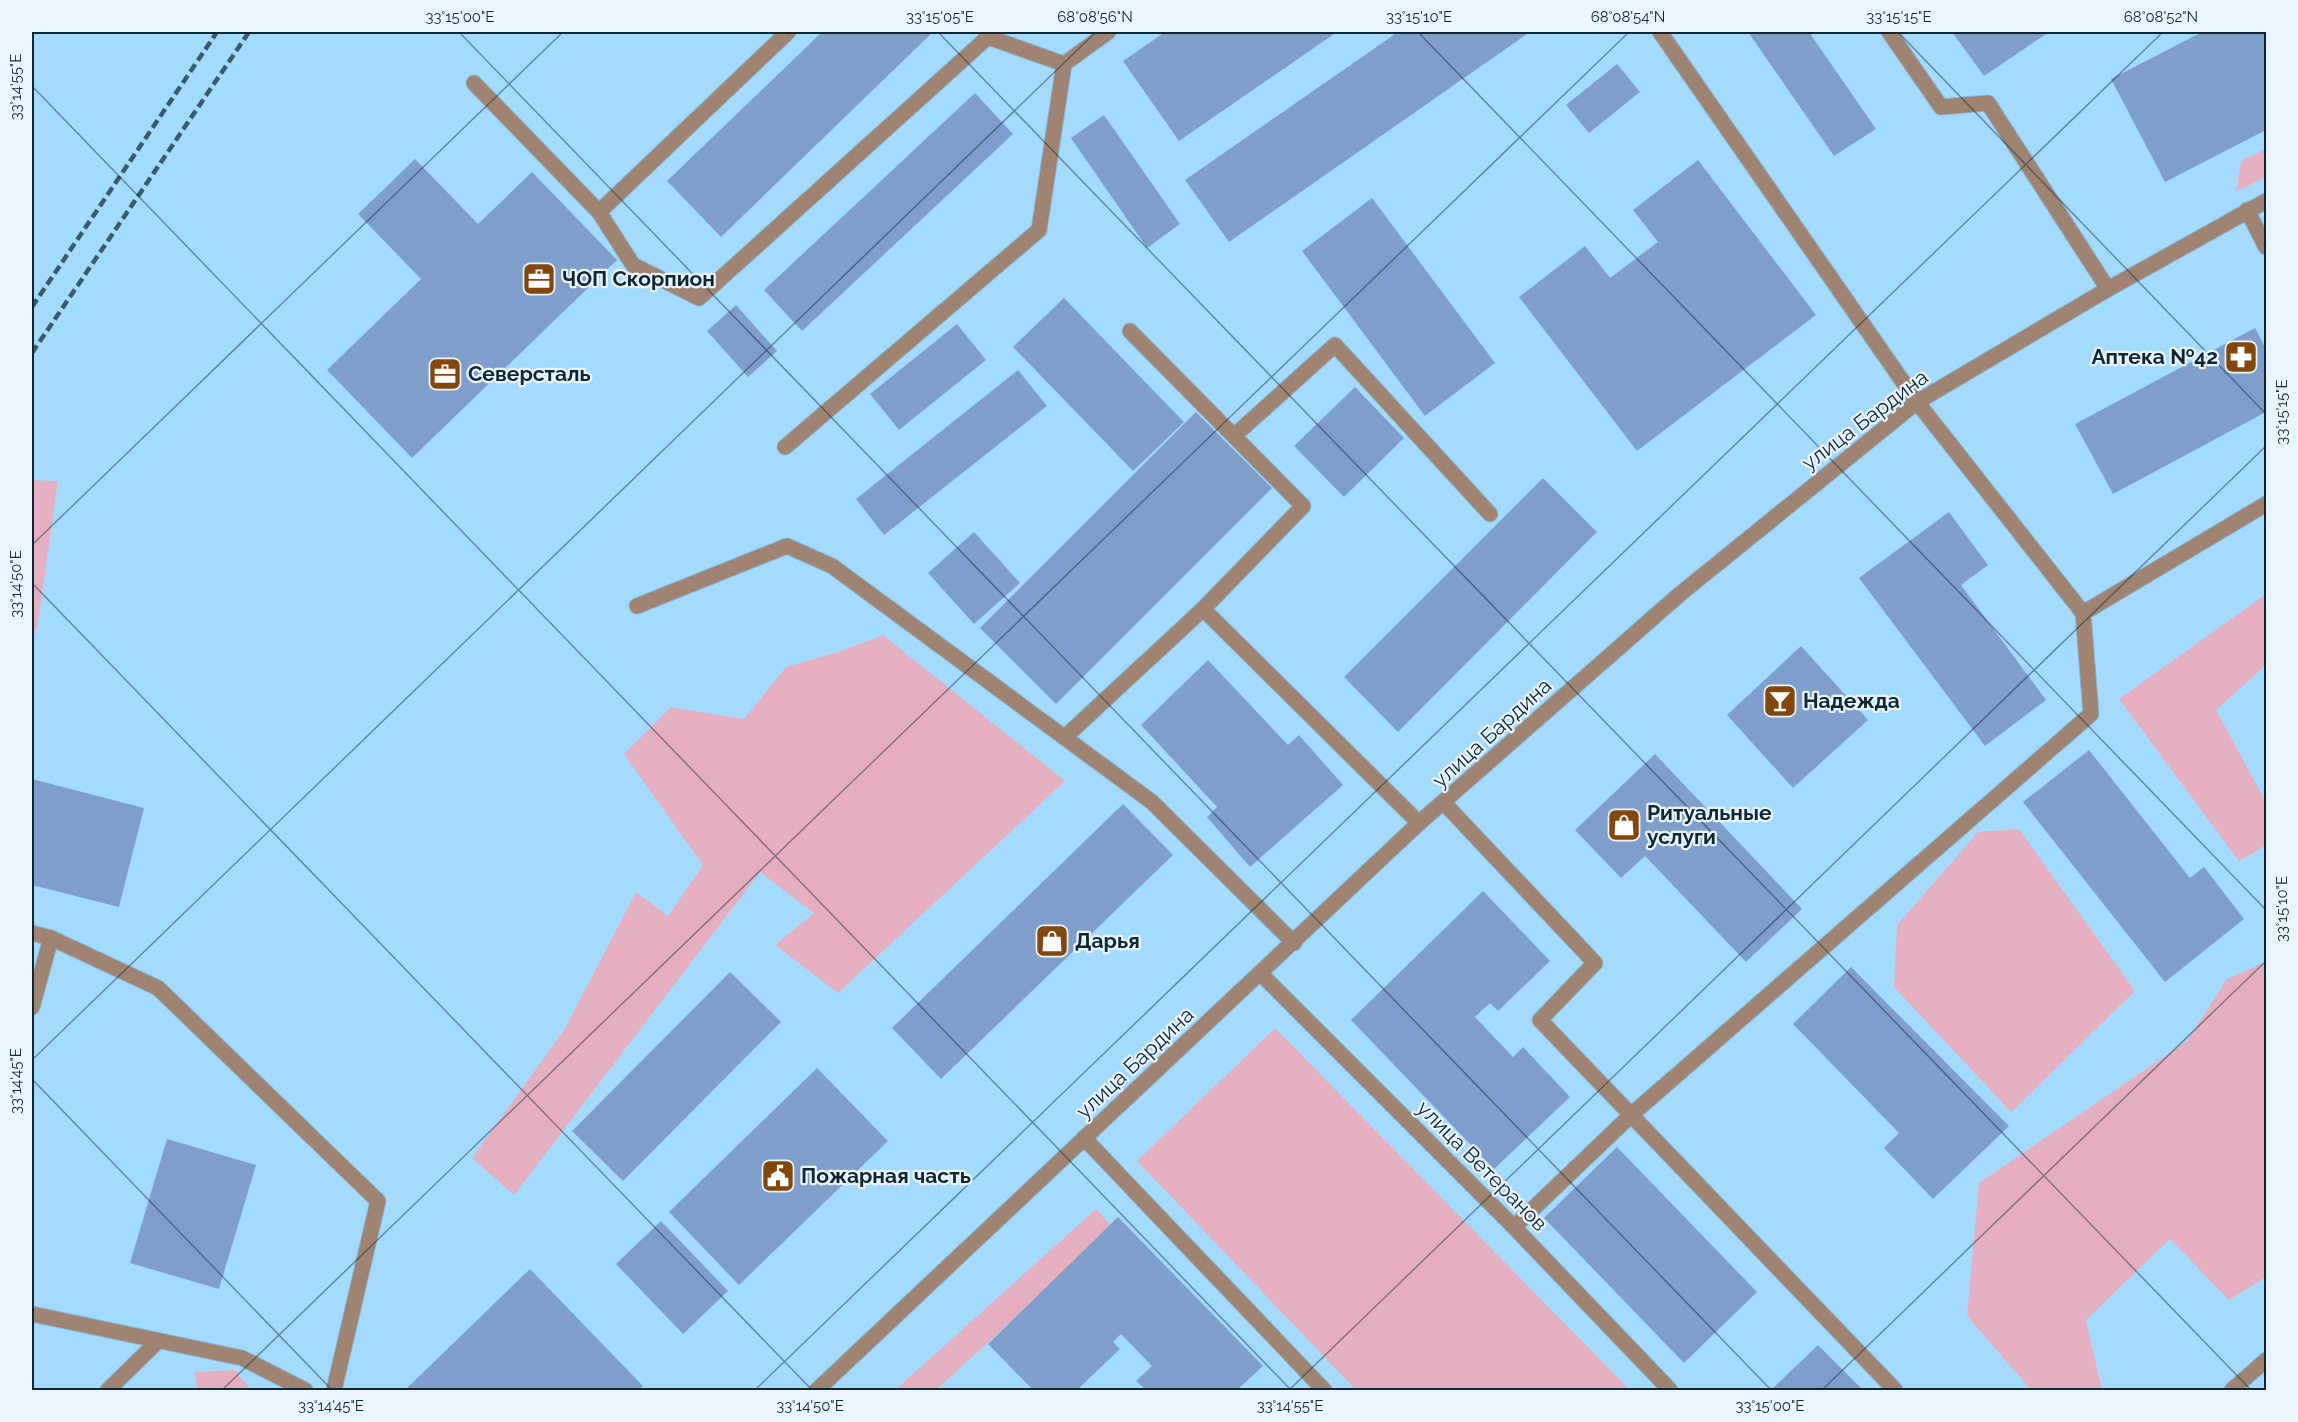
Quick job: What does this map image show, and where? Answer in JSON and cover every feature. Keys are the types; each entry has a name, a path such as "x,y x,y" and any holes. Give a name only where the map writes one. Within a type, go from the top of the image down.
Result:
{"street":[{"path":"599,212 788,32"},
{"path":"785,447 1039,230 1065,64 1108,32"},
{"path":"1514,1227 1631,1115 2091,714 2083,613 1917,402 1660,32"},
{"path":"1889,32 1941,107 1988,103 2108,289"},
{"path":"474,84 599,212 633,265 699,298 988,37 1065,64"},
{"name":"улица Бардина","path":"817,1390 1419,824 1680,594 1917,402 2108,289 2266,201"},
{"path":"2247,210 2266,247"},
{"path":"1065,737 1203,609 1303,506 1130,331"},
{"path":"1235,435 1335,345 1490,514"},
{"path":"2083,613 2266,504"},
{"path":"637,606 787,546 832,567 1152,802 1294,943"},
{"path":"1203,609 1419,824"},
{"path":"1444,803 1595,963 1540,1020 1895,1390"},
{"path":"32,933 51,938 158,988 378,1201 334,1390"},
{"path":"32,1007 51,938"},
{"name":"улица Ветеранов","path":"1261,974 1514,1227 1670,1390"},
{"path":"1084,1138 1324,1390"},
{"path":"32,1314 242,1358 305,1390"},
{"path":"108,1390 158,1341"},
{"path":"2232,1390 2266,1360"}],"shaded area":[{"path":"2266,149 2266,177 2236,192 2241,161"},
{"path":"32,480 58,481 37,629 32,637"},
{"path":"2266,594 2266,665 2216,710 2266,802 2266,845 2239,861 2119,699"},
{"path":"883,635 1065,781 838,993 775,945 814,913 760,872 514,1195 472,1158 564,1030 636,892 668,916 703,865 624,754 671,707 744,719 786,667 838,652"},
{"path":"2019,829 2135,991 2011,1112 1894,987 1897,925 1978,832"},
{"path":"2266,962 2266,1277 2229,1300 2170,1239 2086,1320 2102,1390 2031,1390 1967,1316 1979,1183 2187,1041 2227,979"},
{"path":"1275,1028 1630,1390 1356,1390 1137,1161"},
{"path":"1096,1209 1113,1228 936,1390 895,1390"},
{"path":"235,1370 251,1390 197,1390 195,1372"}],"building":[{"path":"822,32 933,32 721,237 667,181"},
{"path":"1165,32 1337,32 1179,141 1123,61"},
{"path":"1398,32 1530,32 1229,242 1185,180"},
{"path":"1748,32 1809,32 1876,129 1834,156"},
{"path":"1952,32 2049,32 1984,76"},
{"path":"2202,32 2266,32 2266,130 2165,182 2111,79"},
{"path":"1617,64 1640,92 1589,133 1566,105"},
{"path":"975,93 1013,134 802,331 764,290"},
{"path":"1104,115 1180,224 1147,248 1071,138"},
{"path":"415,159 478,224 532,172 617,260 412,458 327,370 421,279 358,214"},
{"path":"1698,160 1816,315 1637,451 1519,297 1585,246 1610,278 1658,242 1633,210"},
{"path":"1372,198 1495,363 1425,416 1302,251"},
{"path":"1064,298 1184,422 1133,471 1013,347"},
{"path":"736,305 777,351 748,377 707,331"},
{"path":"957,324 986,360 899,430 870,394"},
{"path":"2255,328 2266,349 2266,412 2113,494 2075,424"},
{"path":"1018,370 1047,406 884,535 856,499"},
{"path":"1355,387 1404,438 1344,497 1294,446"},
{"path":"1196,412 1272,488 1056,704 980,628"},
{"path":"1543,478 1597,532 1398,732 1344,677"},
{"path":"1949,512 1988,565 1961,585 2046,700 1985,746 1859,578"},
{"path":"974,532 1020,583 974,624 928,573"},
{"path":"1801,646 1868,720 1793,788 1727,715"},
{"path":"1208,660 1288,745 1299,735 1343,785 1250,867 1207,817 1217,807 1141,725"},
{"path":"2089,750 2190,878 2204,867 2244,919 2165,982 2023,802"},
{"path":"1655,754 1802,909 1746,962 1645,856 1621,878 1575,830"},
{"path":"32,779 144,808 119,907 32,885"},
{"path":"1123,804 1173,855 941,1079 892,1028"},
{"path":"1483,891 1550,961 1498,1011 1490,1003 1475,1017 1513,1057 1523,1047 1570,1097 1494,1169 1351,1020"},
{"path":"1851,967 2009,1126 1933,1199 1884,1148 1899,1133 1793,1024"},
{"path":"730,972 781,1022 623,1181 572,1131"},
{"name":"Пожарная часть","path":"817,1068 888,1141 739,1285 669,1212"},
{"path":"167,1139 256,1165 219,1289 130,1263"},
{"path":"1617,1147 1757,1292 1684,1363 1544,1218"},
{"path":"1118,1217 1263,1366 1237,1390 1146,1390 1136,1381 1152,1366 1121,1334 1113,1342 1120,1349 1077,1390 1033,1390 988,1344"},
{"path":"661,1221 728,1291 683,1334 616,1264"},
{"path":"530,1269 643,1386 639,1390 405,1390"},
{"path":"1818,1345 1863,1390 1771,1390"}],"railway":[{"path":"32,307 217,32"},
{"path":"32,353 249,32"}],"place":[{"name":"ЧОП Скорпион","path":"539,279"},
{"name":"Аптека №42","path":"2241,357"},
{"name":"Северсталь","path":"445,374"},
{"name":"Надежда","path":"1780,701"},
{"name":"Ритуальные услуги","path":"1624,825"},
{"name":"Дарья","path":"1052,941"},
{"name":"Пожарная часть","path":"778,1176"}]}
